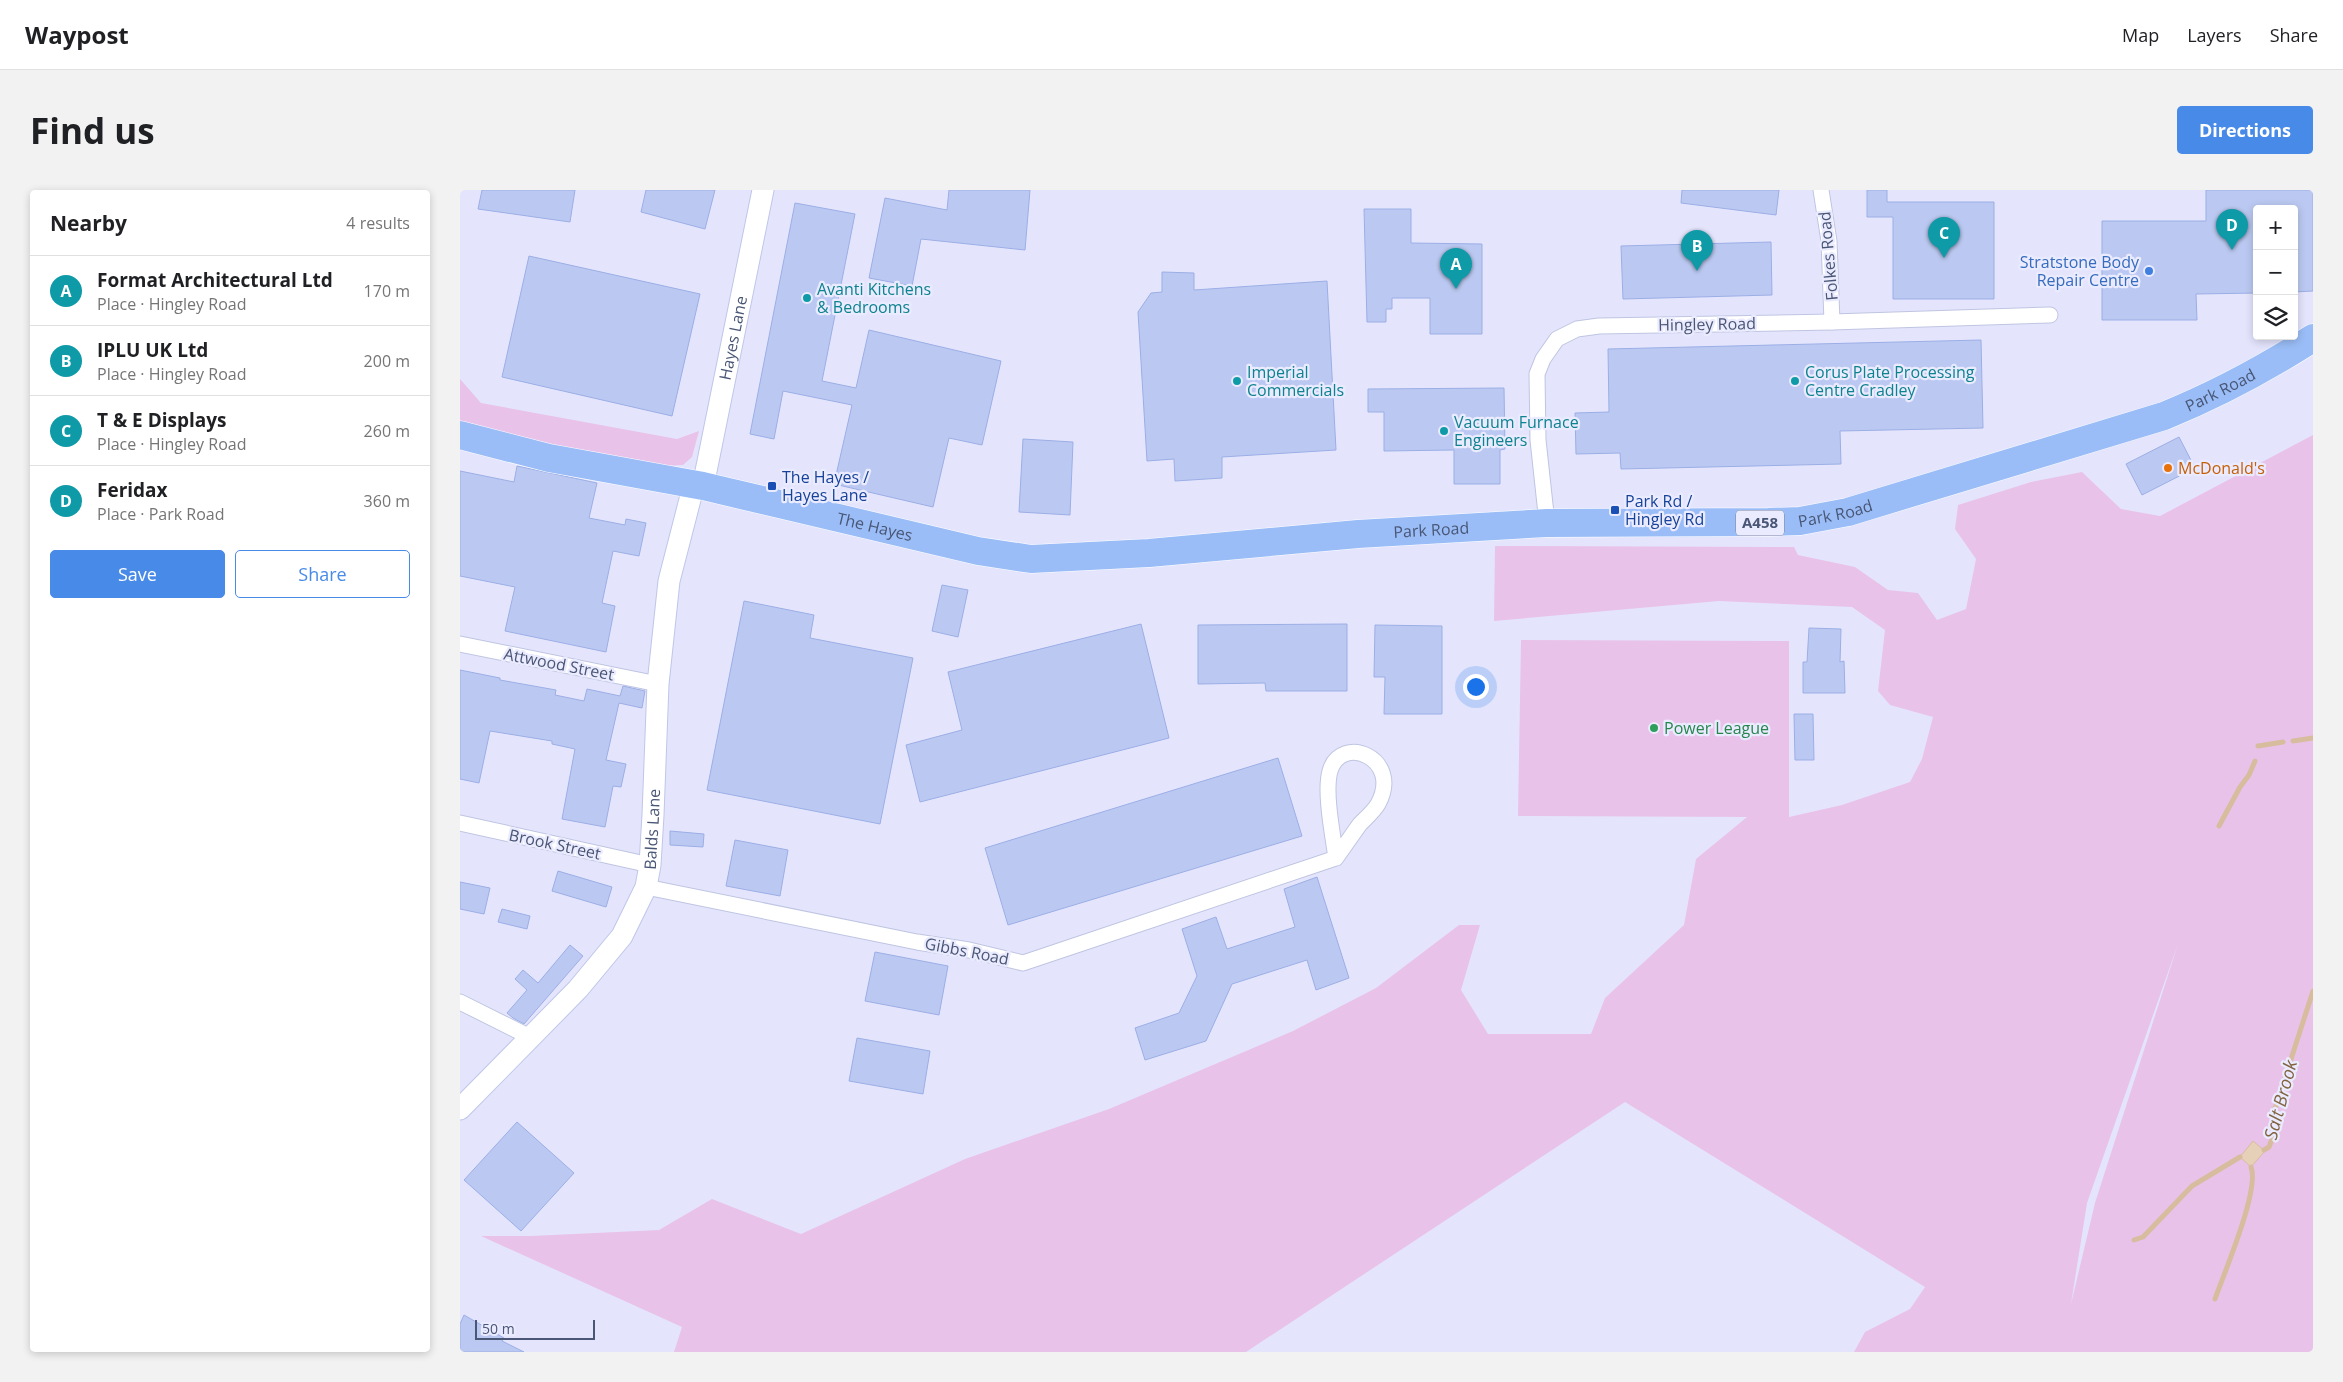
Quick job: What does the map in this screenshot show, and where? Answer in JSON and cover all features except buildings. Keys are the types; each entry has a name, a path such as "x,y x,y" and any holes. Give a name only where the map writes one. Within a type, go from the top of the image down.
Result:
{"highway":[{"name":"Park Road","path":"1237,545 1358,534 1548,523 1768,522 1808,520 1848,512 2164,416 2207,398 2279,359 2313,338"},
{"name":"The Hayes","path":"460,435 549,458 698,485 962,548 1031,559 1149,553 1237,545"}],"street":[{"name":"Hayes Lane","path":"698,485 763,190"},
{"name":"Folkes Road","path":"1821,190 1829,241 1832,322"},
{"name":"Hingley Road","path":"1548,523 1538,440 1537,374 1543,359 1557,339 1577,328 2050,315"},
{"name":"Balds Lane","path":"460,1109 532,1038 578,989 622,936 646,887 650,865 658,684 668,581 698,485"},
{"name":"Attwood Street","path":"460,644 658,684"},
{"path":"1356,752 1372,757 1383,770 1384,787 1378,804 1336,858 1329,798 1330,770 1339,758 1356,752"},
{"name":"Brook Street","path":"460,823 650,865"},
{"name":"Gibbs Road","path":"646,887 917,942 969,950 1023,963 1336,858"},
{"path":"460,1002 532,1038"}],"shaded area":[{"path":"460,379 481,403 677,439 699,431 692,457 683,465 662,466 559,448 460,422"},
{"path":"2313,435 2313,1352 1854,1352 1865,1332 1910,1309 1925,1287 1625,1102 1246,1352 674,1352 682,1327 481,1236 531,1236 659,1230 712,1199 801,1234 965,1159 1109,1109 1293,1031 1376,988 1459,925 1480,925 1461,990 1488,1034 1591,1034 1605,998 1684,925 1696,859 1747,817 1518,816 1521,640 1789,641 1789,817 1842,805 1910,782 1922,759 1933,717 1890,705 1878,691 1885,630 1852,607 1719,601 1494,621 1495,546 1794,547 1798,555 1855,567 1888,590 1918,593 1937,620 1966,609 1976,559 1955,529 1958,505 2031,482 2082,472 2121,509 2160,516","holes":["2178,944 2095,1203 2071,1304 2087,1203"]},
{"path":"2253,1141 2265,1151 2251,1167 2240,1157"}],"waterway":[{"name":"Salt Brook","path":"2293,741 2313,738"},
{"path":"2258,746 2283,742"},
{"name":"Salt Brook","path":"2219,826 2240,787 2249,775 2255,761"},
{"name":"Salt Brook","path":"2264,1150 2269,1147 2274,1134 2273,1115 2313,991"},
{"name":"Salt Brook","path":"2134,1240 2143,1237 2192,1186 2240,1157"},
{"name":"Salt Brook","path":"2215,1299 2246,1212 2252,1178 2251,1167"}],"place":[{"name":"Feridax","path":"2232,250"},
{"name":"T & E Displays","path":"1944,258"},
{"name":"IPLU UK Ltd","path":"1697,271"},
{"name":"Stratstone Body Repair Centre","path":"2149,271"},
{"name":"Format Architectural Ltd","path":"1456,289"},
{"name":"Avanti Kitchens & Bedrooms","path":"807,298"},
{"name":"Imperial Commercials","path":"1237,381"},
{"name":"Corus Plate Processing Centre Cradley","path":"1795,381"},
{"name":"Vacuum Furnace Engineers","path":"1444,431"},
{"name":"McDonald's","path":"2168,468"},
{"name":"The Hayes / Hayes Lane","path":"772,486"},
{"name":"Park Rd / Hingley Rd","path":"1615,510"},
{"name":"Power League","path":"1654,728"}]}
